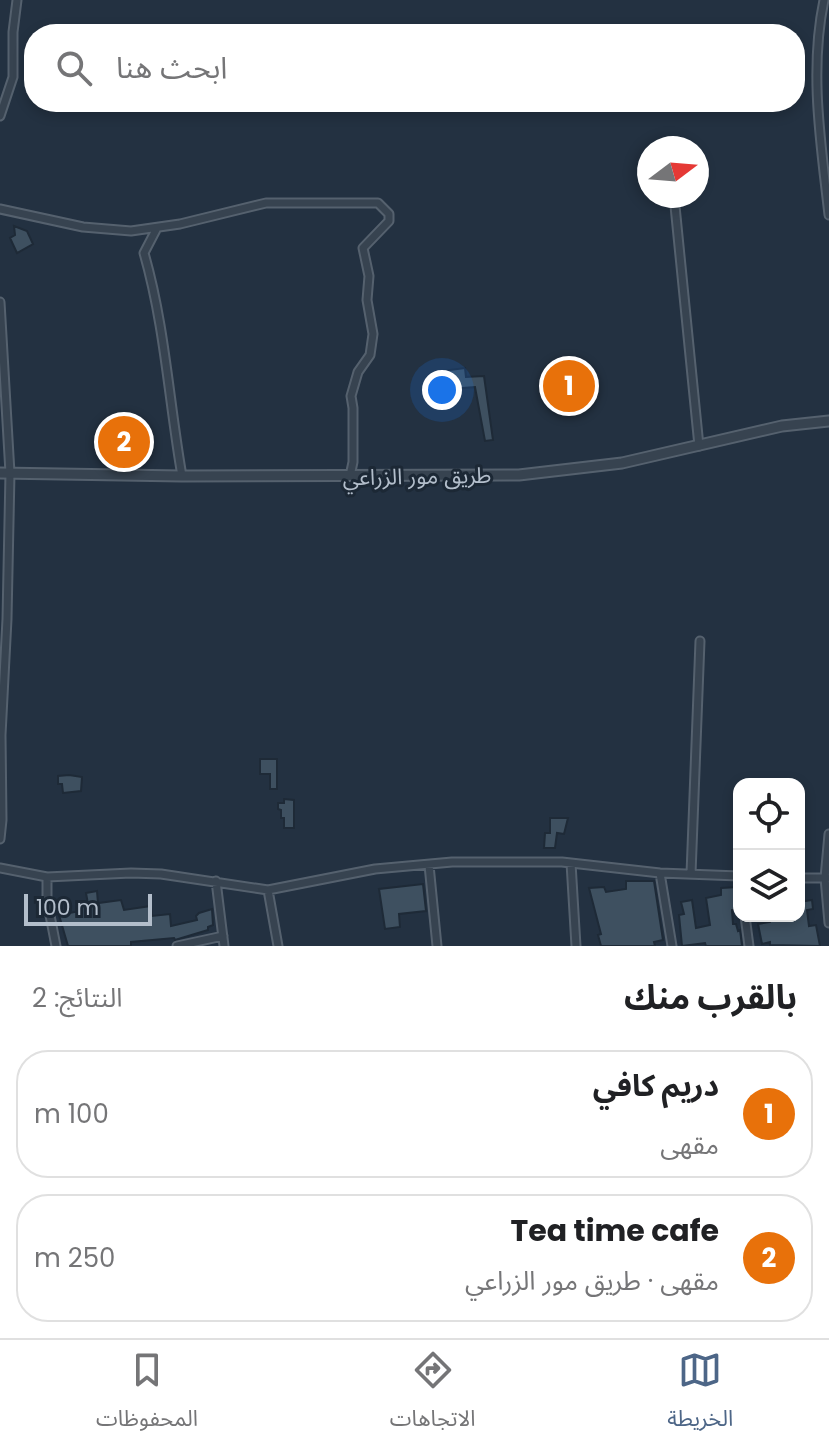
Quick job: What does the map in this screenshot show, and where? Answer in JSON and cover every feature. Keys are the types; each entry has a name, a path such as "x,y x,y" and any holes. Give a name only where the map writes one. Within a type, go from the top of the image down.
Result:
{"street":[{"path":"0,116 13,77 17,0"},
{"path":"824,0 817,92 829,215"},
{"path":"0,209 103,229 131,231 266,203 378,203 389,214 389,221 363,248 369,276 367,300 373,334 370,355 358,372 351,396 353,462 350,476"},
{"path":"675,208 699,446"},
{"path":"157,228 144,253 159,319 169,405 182,476"},
{"path":"0,302 7,619 0,839"},
{"name":"طريق مور الزراعي","path":"5,473 519,475 622,463 782,426 829,421"},
{"path":"691,874 700,641"},
{"path":"829,834 829,923"},
{"path":"0,868 47,877 161,874 268,890 375,869 452,862 571,863 660,873 733,877"},
{"path":"571,863 576,946"},
{"path":"427,946 437,945 429,865"},
{"path":"660,873 672,946"},
{"path":"47,877 47,900 56,946"},
{"path":"805,878 827,878"},
{"path":"216,881 224,946"},
{"path":"268,890 278,946"},
{"path":"746,922 749,946"},
{"path":"177,946 223,936"}],"building":[{"path":"14,226 27,231 33,244 17,253 10,238 15,235"},
{"path":"465,368 466,377 484,376 493,440 485,441 475,387 450,389 448,392 444,389 442,371"},
{"path":"260,759 277,759 277,789 270,789 270,774 260,774"},
{"path":"58,776 82,777 81,791 63,793"},
{"path":"284,799 294,800 294,828 284,828 278,803 284,803"},
{"path":"550,818 568,818 564,834 557,833 555,848 544,848 545,833 550,833"},
{"path":"626,881 654,881 663,940 654,942 655,946 601,946 598,935 601,934 589,888 604,887 606,892 626,889"},
{"path":"423,884 426,911 399,914 400,927 385,929 379,889"},
{"path":"733,887 733,924 740,930 742,946 706,946 705,943 682,946 679,915 684,914 681,902 692,900 696,928 710,925 706,898 721,895 721,888"},
{"path":"97,891 98,903 121,900 124,910 151,906 152,916 170,914 171,926 197,920 199,913 212,909 213,925 208,930 175,940 131,942 131,946 68,946 59,915 80,911 79,906 88,904 86,893"},
{"path":"812,900 813,909 807,910 809,926 816,925 820,946 762,944 758,924 805,922 805,901"}],"place":[{"name":"دريم كافي","path":"569,386"},
{"name":"Tea time cafe","path":"124,442"}]}
